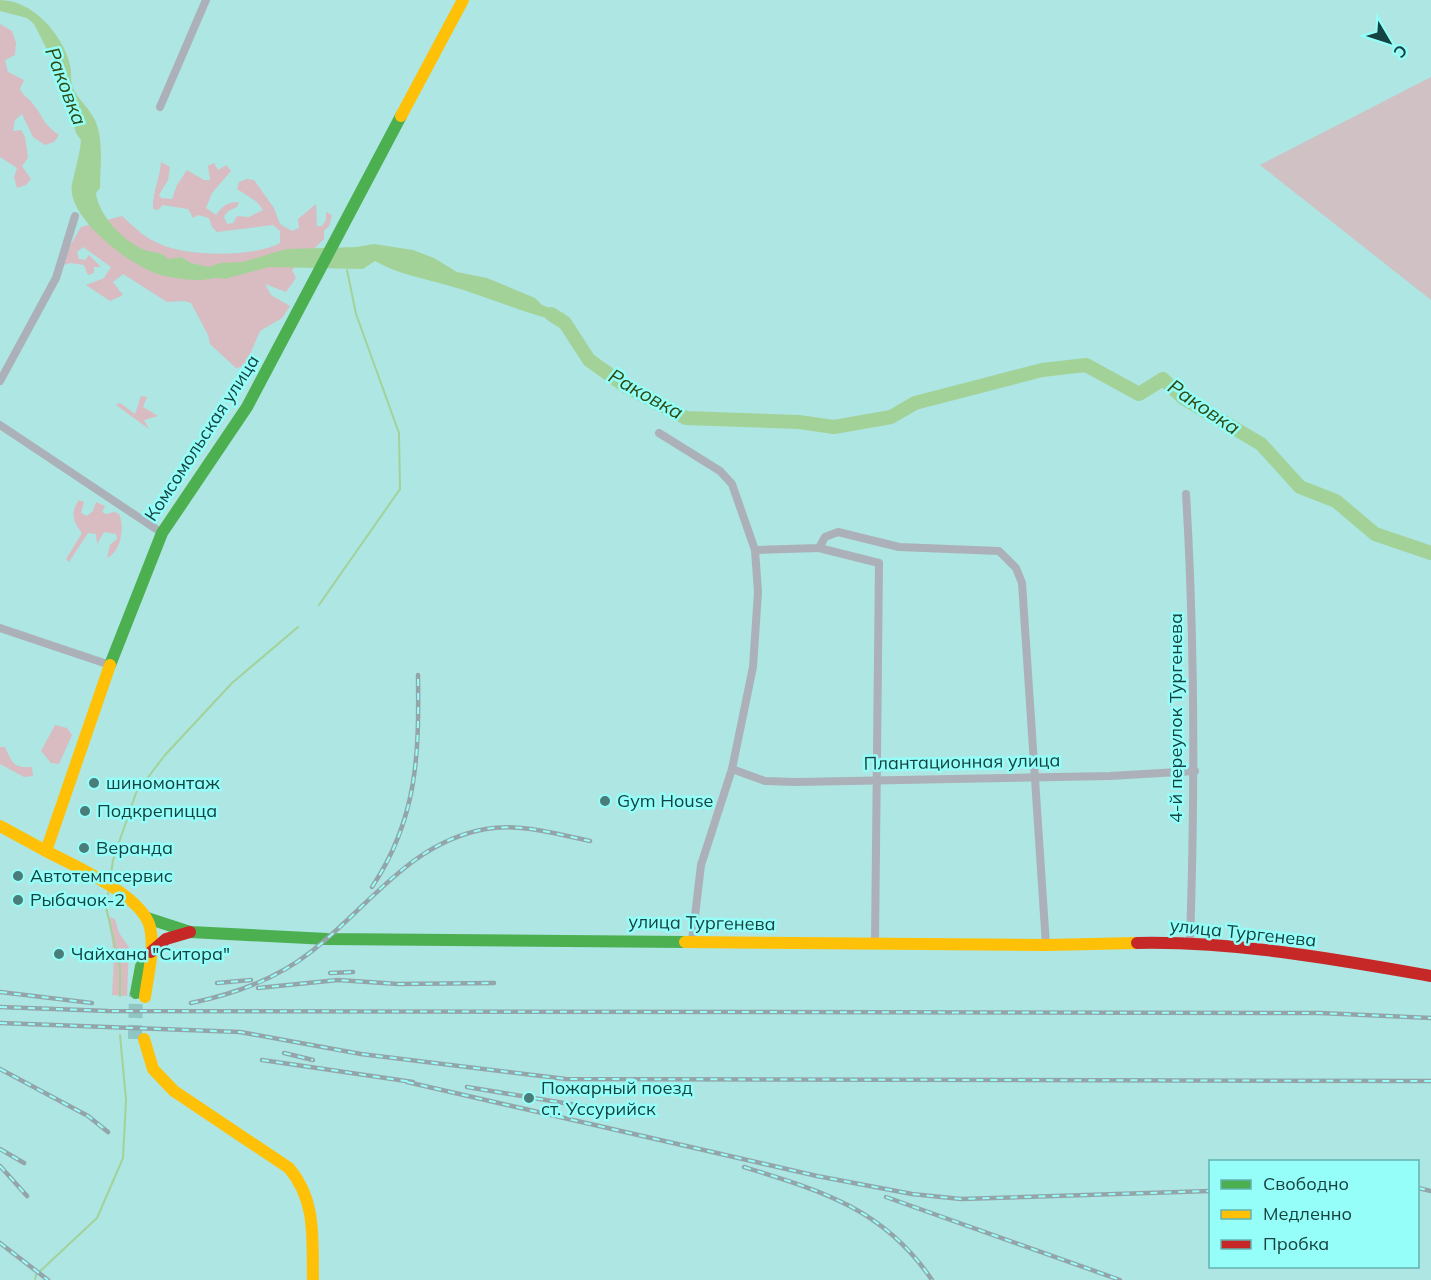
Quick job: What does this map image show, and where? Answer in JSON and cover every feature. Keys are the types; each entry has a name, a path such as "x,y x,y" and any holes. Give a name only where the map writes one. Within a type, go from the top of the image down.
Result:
{"main road":[{"name":"Комсомольская улица","path":"46,851 110,665 162,533 247,407 463,0"},
{"path":"0,826 105,884 137,906 147,918 151,952 140,995"},
{"name":"улица Тургенева","path":"147,918 190,932 383,940 1046,945 1190,942 1359,963 1431,976"},
{"path":"151,952 166,939 190,932"},
{"path":"139,1039 153,1070 187,1102 289,1168 302,1182 311,1209 313,1280"}],"street":[{"path":"160,107 206,0"},
{"path":"0,381 56,278 75,216"},
{"path":"0,425 162,533"},
{"path":"659,433 720,471 732,484 755,550 758,627 753,667 732,769 701,865 692,941"},
{"name":"4-й переулок Тургенева","path":"1186,494 1195,663 1195,771 1190,942"},
{"path":"819,548 825,537 838,532 899,547 999,551 1007,558 1022,583 1037,778 1046,945"},
{"path":"755,550 819,548 879,563 874,780 875,944"},
{"path":"0,628 110,665"},
{"name":"Плантационная улица","path":"732,769 765,781 1037,778 1195,771"}],"shaded area":[{"path":"0,24 12,31 16,43 15,55 5,60 8,72 24,80 21,91 46,123 59,135 54,142 45,145 33,137 22,114 15,120 13,131 21,130 25,137 28,158 22,166 31,179 26,185 17,188 14,177 17,168 0,157"},
{"path":"1431,77 1431,300 1260,165"},
{"path":"161,162 170,167 168,180 159,195 161,198 172,199 177,185 187,170 204,180 210,180 208,166 214,163 218,170 226,165 231,171 212,193 206,208 216,215 225,205 239,202 237,207 228,211 224,216 227,224 233,223 237,216 249,217 263,210 257,202 237,189 239,182 247,179 254,180 274,208 280,224 292,231 299,228 298,219 316,204 317,226 322,226 326,220 326,212 332,215 329,226 324,231 324,239 292,270 296,278 286,292 265,284 271,295 290,306 282,318 260,331 245,366 236,368 210,344 208,335 191,303 167,302 123,274 113,282 123,295 110,301 86,285 104,278 111,267 83,247 77,252 79,259 85,260 89,255 101,267 94,267 94,273 88,275 84,265 70,263 64,265 68,249 81,227 122,216 155,242 187,251 238,253 269,248 280,243 280,231 273,225 217,232 212,227 209,218 198,215 193,218 188,209 163,205 158,210 153,209"},
{"path":"141,396 147,397 143,407 158,416 144,420 149,429 116,405 120,403 135,414"},
{"path":"79,500 84,502 81,513 87,516 93,511 96,502 105,506 102,512 119,514 122,532 119,545 107,558 110,545 117,539 116,534 104,532 97,544 96,534 88,533 69,562 66,559 82,533 74,517 74,509"},
{"path":"55,725 67,728 72,735 59,764 51,763 41,751"},
{"path":"0,747 5,747 10,758 18,766 32,767 33,776 24,777 0,764"},
{"path":"109,917 115,919 119,933 129,947 127,996 112,995 114,958"}],"water":[{"path":"0,0 24,6 35,13 45,21 61,42 70,65 73,88 92,115 99,131 101,160 100,188 96,193 98,202 114,228 130,242 168,259 181,257 191,263 209,267 220,263 243,262 286,249 357,247 374,244 413,250 434,258 457,272 487,278 535,298 542,305 565,314 565,323 464,290 402,273 375,261 363,269 269,267 224,279 200,280 165,276 137,264 105,241 80,212 73,198 72,184 81,140 76,133 68,101 61,88 61,77 34,24 27,18 0,11"}],"waterway":[{"path":"319,605 400,489 399,433 356,314 347,270"},
{"name":"Раковка","path":"551,314 565,323 589,360 624,385 686,418 799,422 834,427 891,417 915,403 1042,370 1086,365 1139,394 1163,379 1183,398 1261,444 1300,487 1336,501 1375,534 1431,553"},
{"path":"110,881 113,860 136,793 165,755 232,683 298,627"},
{"path":"108,893 106,907 120,968 120,996"},
{"path":"35,1280 36,1275 97,1218 123,1158 126,1100 120,1035"}],"tunnel":[{"path":"135,1039 136,993"}],"railway":[{"path":"372,887 399,836 413,785 418,732 418,675"},
{"path":"191,1003 239,990 285,970 333,934 392,878 435,847 459,836 486,829 512,827 590,841"},
{"path":"330,973 353,972"},
{"path":"217,983 251,980"},
{"path":"258,988 338,980 398,984 494,983"},
{"path":"0,992 92,1003"},
{"path":"0,1007 108,1011 1320,1013 1431,1018"},
{"path":"0,1023 240,1032 361,1054 566,1079 1431,1081"},
{"path":"284,1053 313,1060"},
{"path":"262,1060 413,1082"},
{"path":"0,1069 88,1116 108,1132"},
{"path":"407,1082 817,1176 912,1194 961,1199 1209,1191"},
{"path":"467,1087 606,1110"},
{"path":"0,1149 24,1163"},
{"path":"0,1166 27,1196"},
{"path":"744,1167 825,1195 872,1219 913,1256 932,1280"},
{"path":"1419,1188 1431,1191"},
{"path":"886,1197 1120,1280"},
{"path":"0,1243 48,1280"}],"traffic: fast":[{"path":"110,665 162,533 247,407 401,116"},
{"path":"147,918 190,932 327,939 685,942"},
{"path":"136,993 141,966"}],"traffic: slow":[{"path":"401,116 463,0"},
{"path":"110,665 46,851 106,883 121,893 144,915 150,927 152,944 145,997"},
{"path":"0,826 46,851"},
{"path":"685,942 1046,945 1137,943"},
{"path":"144,1039 153,1069 174,1091 289,1168 298,1181 309,1207 313,1280"}],"traffic: jam":[{"path":"151,952 166,939 190,932"},
{"path":"1137,943 1248,948 1431,976"}],"place":[{"name":"шиномонтаж","path":"94,783"},
{"name":"Gym House","path":"605,801"},
{"name":"Подкрепицца","path":"85,811"},
{"name":"Веранда","path":"84,848"},
{"name":"Автотемпсервис","path":"18,876"},
{"name":"Рыбачок-2","path":"18,900"},
{"name":"Чайхана \"Ситора\"","path":"59,954"},
{"name":"Пожарный поезд ст. Уссурийск","path":"529,1098"}]}
